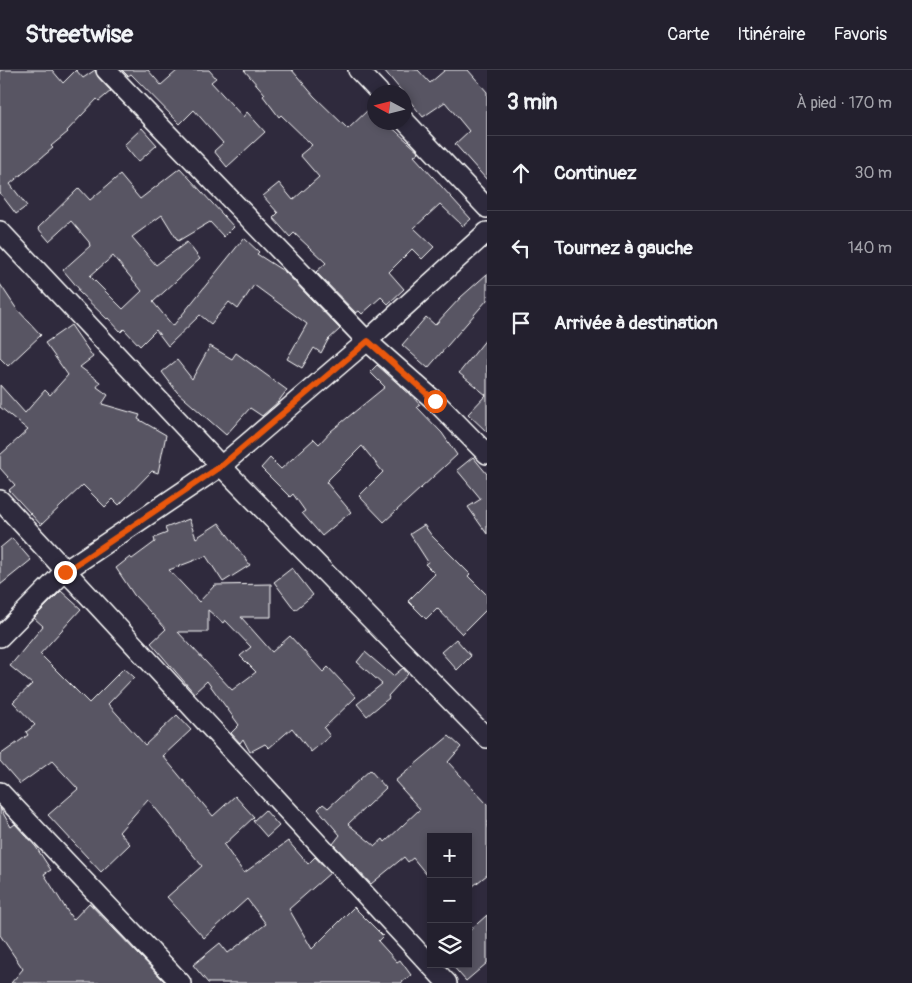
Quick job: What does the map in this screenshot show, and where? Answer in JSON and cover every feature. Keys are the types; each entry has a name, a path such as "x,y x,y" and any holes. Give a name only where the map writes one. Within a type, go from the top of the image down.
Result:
{"street":[{"path":"106,70 368,341 435,401 487,454"},
{"path":"358,70 372,85"},
{"path":"412,128 487,208"},
{"path":"0,231 221,466 487,738"},
{"path":"0,637 65,572 221,466 368,341 487,232"},
{"path":"0,500 447,983"},
{"path":"0,792 181,983"}],"building":[{"path":"0,70 52,70 63,83 76,70 83,78 95,70 98,77 111,91 99,101 97,99 68,132 51,146 53,148 10,184 27,206 16,214 0,193"},
{"path":"122,70 148,70 161,85 178,70 209,70 216,78 211,82 243,117 247,112 265,132 227,167 214,151 223,143 194,110 180,124 131,74 128,76"},
{"path":"244,70 292,70 314,96 348,129 367,111 367,130 395,130 419,152 414,156 471,219 463,226 440,204 414,228 434,247 422,259 412,249 389,272 404,289 388,304 381,297 362,314 359,311 356,313 316,272 326,263 294,233 290,237 273,218 278,213 263,196 279,183 293,200 319,177 300,155 312,145 281,115 279,117 263,96 265,94"},
{"path":"384,70 418,70 430,83 445,70 468,70 487,92 487,180 455,144 469,131 445,102 423,117 412,104 412,85 396,85"},
{"path":"142,128 157,145 138,162 124,145"},
{"path":"180,168 234,227 224,237 210,222 178,241 162,215 132,237 156,265 187,242 200,259 153,302 173,326 244,238 259,252 257,254 285,272 340,329 328,340 321,353 314,348 302,368 287,359 307,324 254,285 238,309 229,302 211,324 200,315 168,346 156,330 140,346 124,329 121,332 78,291 79,289 63,270 90,246 89,242 71,221 49,241 38,228 79,188 90,200 120,175 140,199","holes":["113,256 142,291 123,309 90,276"]},
{"path":"487,274 487,300 428,368 402,345 426,317 435,325 461,297"},
{"path":"0,284 16,308 41,335 8,366 0,358"},
{"path":"71,325 93,357 80,367 100,382 97,387 108,395 102,404 140,415 138,419 166,435 158,473 152,471 119,505 113,499 105,507 83,485 41,525 9,490 15,485 0,468 0,455 28,430 0,407 0,385 25,413 45,390 50,395 68,375 45,343"},
{"path":"487,338 487,432 468,414 486,395 459,373"},
{"path":"210,346 232,359 236,353 287,390 278,402 262,416 250,408 226,435 177,392 162,372 177,360 192,379"},
{"path":"377,365 413,397 420,405 417,407 442,433 457,455 384,522 359,496 383,472 362,446 326,482 351,512 322,536 302,513 305,511 293,494 290,497 261,468 270,458 281,469 314,439 319,444 331,431 385,387 370,372"},
{"path":"473,457 487,474 487,534 468,507 481,499 457,470"},
{"path":"189,519 196,538 219,523 250,565 223,582 206,556 169,570 199,602 215,585 271,584 271,617 241,617 272,652 290,636 323,672 328,667 356,697 324,728 330,736 311,752 292,728 269,748 265,744 250,752 243,739 240,743 231,733 239,725 207,681 194,693 151,643 166,629 134,595 116,568 155,542 154,538 167,533 165,528","holes":["208,610 223,623 225,620 251,647 240,656 256,672 232,690 178,632 208,632"]},
{"path":"424,525 487,595 487,609 462,634 437,608 426,619 408,601 435,574 425,564 428,562 410,534"},
{"path":"12,538 31,560 0,585 0,548"},
{"path":"292,568 313,595 295,610 274,582"},
{"path":"61,591 81,609 40,654 89,703 124,668 134,677 108,704 145,745 177,715 191,730 163,756 213,816 235,796 254,817 224,845 244,873 288,841 308,864 315,857 330,873 289,909 312,949 354,907 383,936 378,941 397,962 400,960 411,975 401,983 208,983 193,965 220,943 228,953 266,924 247,899 204,938 167,897 202,866 148,799 119,832 130,844 101,872 48,815 78,789 52,761 20,784 0,761 0,755 28,735 26,732 35,725 13,702 32,684 10,666 43,626 34,618"},
{"path":"456,639 471,656 457,670 441,652"},
{"path":"365,652 393,676 403,668 408,674 388,696 389,698 367,716 357,704 382,684 357,662"},
{"path":"449,736 461,747 448,762 487,804 487,875 472,887 472,833 427,833 427,875 413,858 408,862 404,857 371,884 333,844 340,835 318,809 323,804 328,808 370,770 386,788 348,824 375,846 383,839 385,842 420,809 395,781"},
{"path":"0,808 11,827 15,824 36,847 51,870 44,874 73,920 89,903 166,983 11,983 23,969 0,935"},
{"path":"265,810 279,826 267,837 253,821"},
{"path":"487,915 487,963 466,981 455,968 472,968 472,928"}],"route":[{"path":"65,572 221,466 368,341 435,401"}]}
